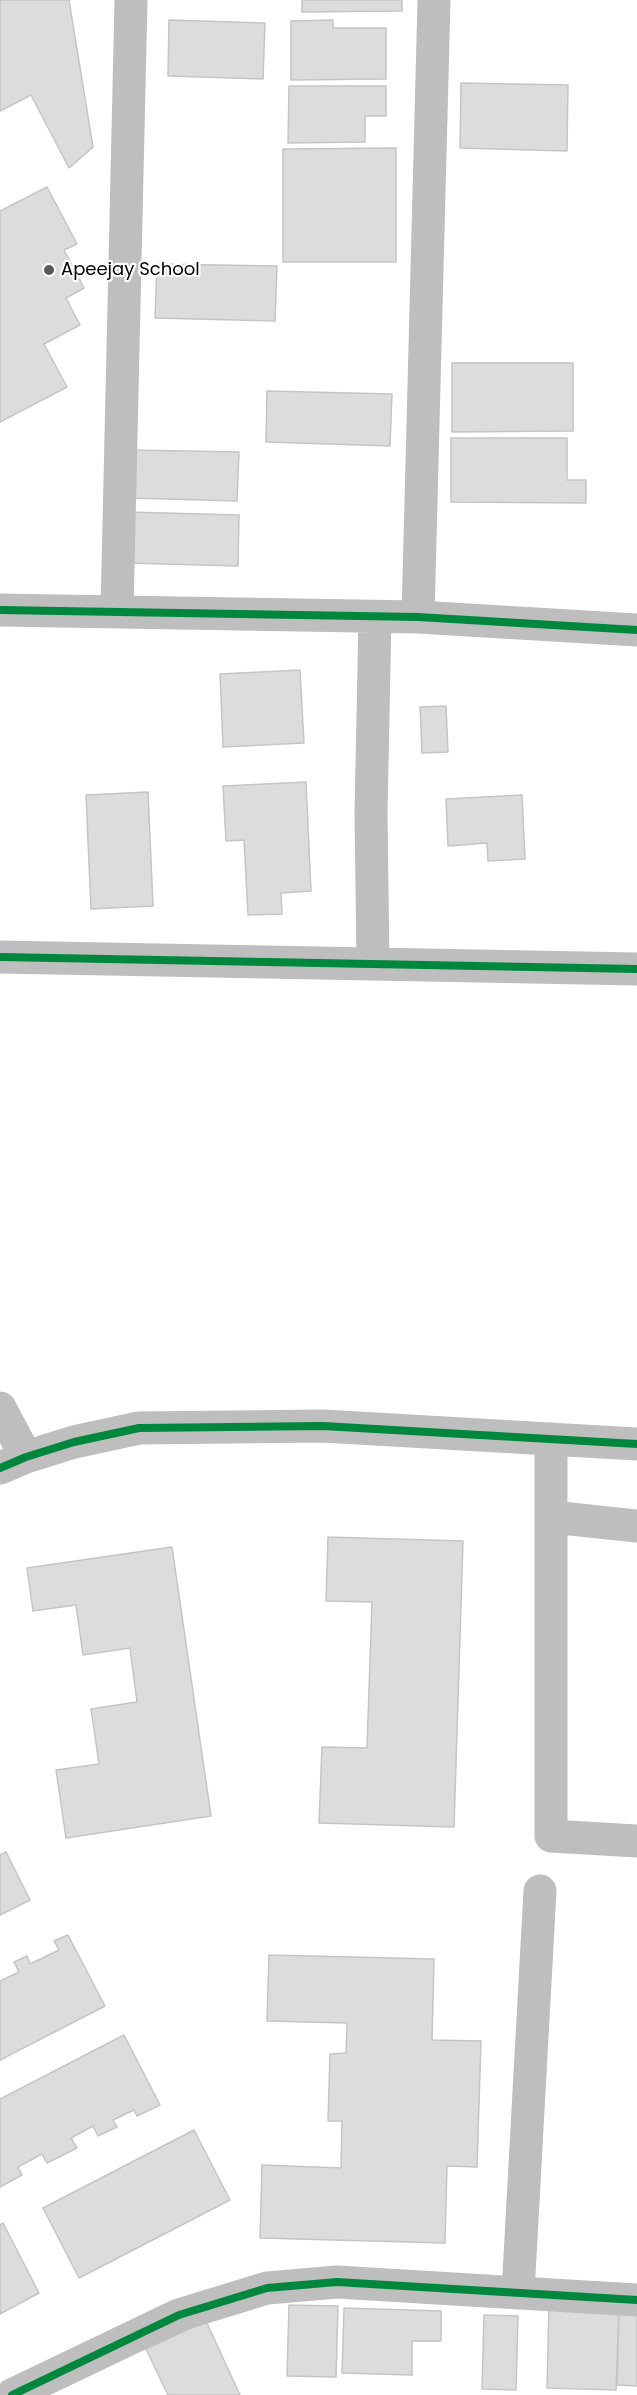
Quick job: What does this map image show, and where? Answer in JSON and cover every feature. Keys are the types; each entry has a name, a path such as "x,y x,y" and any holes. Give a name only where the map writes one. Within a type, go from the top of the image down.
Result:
{"street":[{"path":"117,611 131,0"},
{"path":"417,617 434,0"},
{"path":"0,610 417,617 637,630"},
{"path":"373,964 371,813 375,617"},
{"path":"0,957 637,969"},
{"path":"0,1408 13,1462 74,1442 140,1428 323,1426 637,1444"},
{"path":"551,1439 551,1836 637,1840"},
{"path":"552,1517 637,1526"},
{"path":"518,2293 540,1891"},
{"path":"12,2395 179,2315 267,2288 337,2282 637,2300"}],"building":[{"path":"0,0 69,0 93,147 69,168 31,95 0,111"},
{"path":"302,0 402,0 402,11 302,12"},
{"path":"169,20 265,23 263,79 168,76"},
{"path":"333,20 333,28 386,28 386,79 291,80 291,21"},
{"path":"461,83 568,85 567,151 460,148"},
{"path":"289,86 386,86 386,116 365,116 365,142 288,143"},
{"path":"396,148 396,262 283,262 283,149"},
{"path":"47,187 77,244 64,250 84,288 66,298 80,325 44,344 67,387 0,422 0,211"},
{"path":"157,264 277,266 275,321 155,318"},
{"path":"452,363 573,363 573,431 452,432"},
{"path":"267,391 392,394 390,446 266,442"},
{"path":"451,438 567,438 567,480 586,480 586,503 451,502"},
{"path":"133,450 239,452 237,501 131,498"},
{"path":"128,512 239,515 238,566 127,563"},
{"path":"300,670 304,743 223,747 220,674"},
{"path":"446,706 448,752 422,753 420,707"},
{"path":"306,782 311,891 281,893 282,914 248,915 244,840 226,841 223,786"},
{"path":"148,792 153,906 91,909 86,795"},
{"path":"522,795 525,859 488,861 487,843 448,846 446,799"},
{"path":"328,1537 463,1541 454,1827 319,1823 322,1747 367,1748 372,1602 326,1601"},
{"path":"172,1547 211,1816 66,1838 56,1770 99,1764 91,1709 137,1702 130,1648 83,1655 76,1605 33,1611 27,1568"},
{"path":"6,1852 30,1900 0,1915 0,1855"},
{"path":"68,1935 105,2006 0,2060 0,1981 19,1972 14,1962 27,1956 30,1964 59,1950 54,1941"},
{"path":"269,1955 434,1959 432,2040 481,2041 477,2167 447,2166 445,2243 260,2238 262,2165 341,2168 342,2121 328,2121 330,2054 346,2053 347,2023 267,2021"},
{"path":"124,2035 160,2105 137,2116 134,2110 113,2120 117,2127 98,2136 93,2126 71,2138 77,2148 47,2163 42,2154 18,2167 22,2175 0,2187 0,2099"},
{"path":"194,2130 230,2200 79,2278 43,2208"},
{"path":"3,2223 39,2293 0,2314 0,2225"},
{"path":"549,2304 619,2306 616,2390 547,2388"},
{"path":"289,2305 338,2306 336,2377 287,2376"},
{"path":"344,2308 441,2311 441,2341 412,2341 412,2375 342,2373"},
{"path":"619,2311 637,2312 637,2386 617,2385"},
{"path":"484,2315 518,2316 516,2390 482,2389"},
{"path":"206,2321 240,2395 168,2395 146,2349"}],"cycle path":[{"path":"0,610 418,617 637,630"},
{"path":"0,957 637,969"},
{"path":"0,1468 74,1442 139,1428 323,1426 637,1444"},
{"path":"12,2395 179,2315 267,2288 337,2282 637,2300"}],"place":[{"name":"Apeejay School","path":"49,270"}]}
